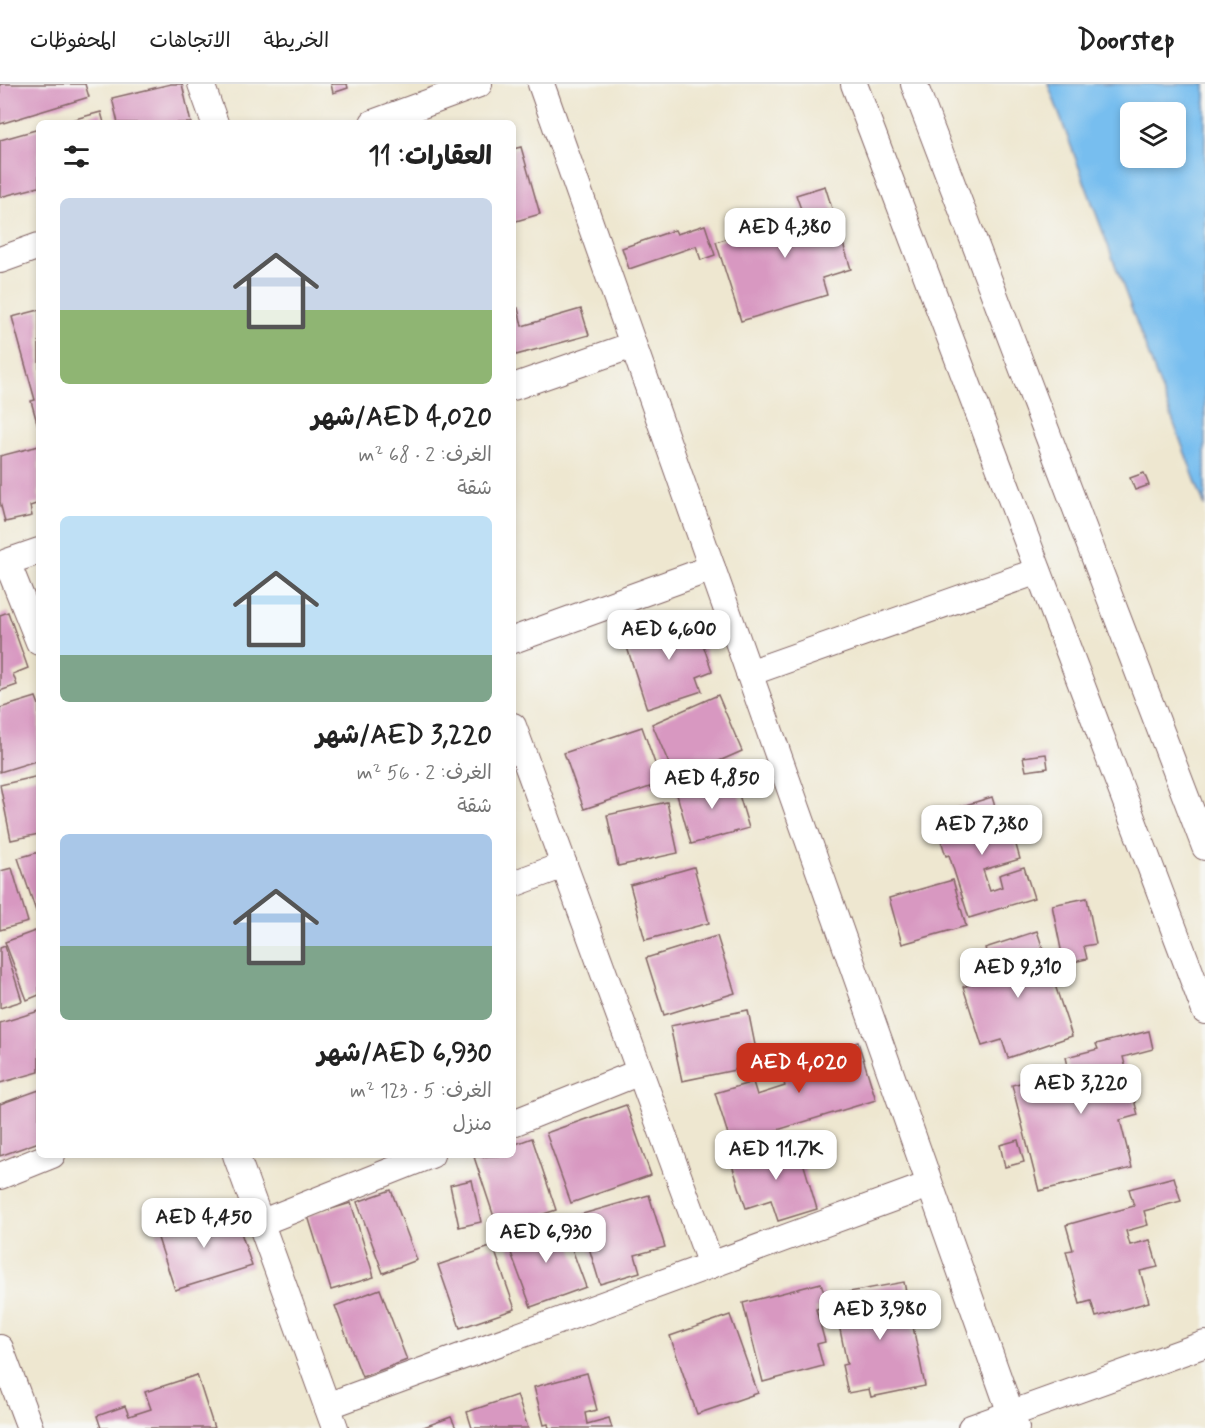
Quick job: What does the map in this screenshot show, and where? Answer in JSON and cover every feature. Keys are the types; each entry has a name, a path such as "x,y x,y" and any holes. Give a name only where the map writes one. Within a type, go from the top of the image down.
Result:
{"street":[{"path":"201,84 214,120"},
{"path":"381,120 479,84"},
{"path":"541,84 1013,1421"},
{"path":"854,84 1205,1011"},
{"path":"914,84 1205,848"},
{"path":"0,260 36,247"},
{"path":"516,386 633,345"},
{"path":"36,552 4,563 36,635"},
{"path":"516,639 712,568"},
{"path":"749,673 1038,571"},
{"path":"516,734 711,1265"},
{"path":"516,883 564,865"},
{"path":"516,1122 640,1072"},
{"path":"0,1176 45,1158"},
{"path":"237,1158 331,1417 711,1265 929,1185"},
{"path":"261,1223 424,1158"},
{"path":"971,1428 1013,1421 1205,1344"},
{"path":"0,1348 30,1428"}],"water":[{"path":"1048,84 1205,84 1205,507"}],"building":[{"path":"0,84 85,84 89,97 0,124"},
{"path":"171,84 182,84 190,120 117,120 112,98"},
{"path":"331,84 347,84 348,88 333,93"},
{"path":"101,112 103,120 71,120"},
{"path":"36,130 36,188 0,197 0,140"},
{"path":"521,147 540,214 516,221 516,148"},
{"path":"825,186 851,269 822,278 827,295 741,321 716,242 803,215 796,195"},
{"path":"705,225 715,255 701,260 696,246 629,269 622,248 675,230 677,234"},
{"path":"516,308 518,308 522,326 581,309 589,335 516,355"},
{"path":"36,311 36,419 31,401 35,400 12,317"},
{"path":"36,447 36,504 30,506 32,516 5,522 0,502 0,456"},
{"path":"1144,473 1149,485 1135,490 1130,478"},
{"path":"8,612 28,668 13,674 17,685 0,691 0,615"},
{"path":"693,615 712,671 697,677 702,691 647,709 624,638"},
{"path":"718,695 742,751 676,780 652,724"},
{"path":"36,697 36,761 0,772 0,708"},
{"path":"642,727 662,783 584,809 564,753"},
{"path":"1046,754 1048,768 1026,771 1023,757"},
{"path":"733,775 749,828 691,844 676,791"},
{"path":"36,777 36,835 11,840 0,785"},
{"path":"992,797 1001,826 1010,824 1020,859 983,870 990,891 1002,887 999,875 1024,867 1034,898 969,918 949,855 946,856 933,815"},
{"path":"667,802 678,853 618,866 607,815"},
{"path":"36,853 36,911 18,858"},
{"path":"694,867 709,923 645,940 630,885"},
{"path":"12,868 28,922 0,930 0,871"},
{"path":"953,880 966,926 902,944 889,898"},
{"path":"1087,898 1096,944 1084,946 1087,959 1064,964 1052,905"},
{"path":"35,931 36,996 27,1000 5,942"},
{"path":"1037,931 1072,1036 1008,1058 1002,1040 982,1046 963,987 994,977 985,948"},
{"path":"717,936 735,993 664,1015 646,958"},
{"path":"5,946 22,1001 0,1008 0,948"},
{"path":"748,1010 759,1065 682,1081 670,1026"},
{"path":"36,1012 36,1073 0,1083 0,1023"},
{"path":"1149,1031 1153,1049 1123,1057 1138,1115 1120,1120 1132,1168 1039,1191 1012,1085 1069,1071 1066,1057 1098,1049 1096,1044"},
{"path":"858,1042 876,1100 731,1144 715,1093 753,1082 757,1095 785,1086 779,1066"},
{"path":"36,1091 36,1143 0,1156 0,1104"},
{"path":"626,1105 651,1175 571,1203 546,1133"},
{"path":"532,1138 556,1210 498,1229 474,1158 516,1158 516,1144"},
{"path":"1018,1140 1024,1162 1005,1167 1000,1145"},
{"path":"797,1142 817,1209 778,1221 771,1200 746,1208 731,1162"},
{"path":"1174,1177 1181,1201 1144,1211 1148,1225 1126,1231 1130,1245 1150,1240 1158,1267 1140,1271 1149,1302 1096,1317 1091,1301 1080,1304 1066,1251 1073,1250 1066,1225 1134,1206 1129,1189"},
{"path":"472,1180 481,1222 459,1227 450,1185"},
{"path":"391,1190 417,1260 383,1273 357,1202"},
{"path":"649,1195 665,1247 635,1255 640,1272 600,1284 579,1215"},
{"path":"351,1203 374,1277 331,1290 308,1216"},
{"path":"233,1208 252,1266 175,1290 156,1232"},
{"path":"562,1222 586,1287 531,1307 507,1242"},
{"path":"493,1246 515,1309 460,1328 438,1265"},
{"path":"904,1282 925,1386 871,1397 869,1389 848,1393 842,1365 847,1364 835,1305 851,1302 849,1292"},
{"path":"821,1283 828,1306 816,1309 825,1342 817,1344 823,1366 763,1382 743,1303"},
{"path":"380,1289 407,1360 362,1377 335,1306"},
{"path":"730,1315 758,1393 697,1414 670,1336"},
{"path":"587,1373 597,1410 585,1413 587,1424 609,1418 612,1428 549,1428 548,1424 544,1425 534,1387"},
{"path":"197,1375 214,1428 101,1428 97,1416 125,1406 129,1416 151,1409 145,1392"},
{"path":"517,1395 528,1428 472,1428 467,1412"},
{"path":"451,1417 456,1428 421,1428"}]}
